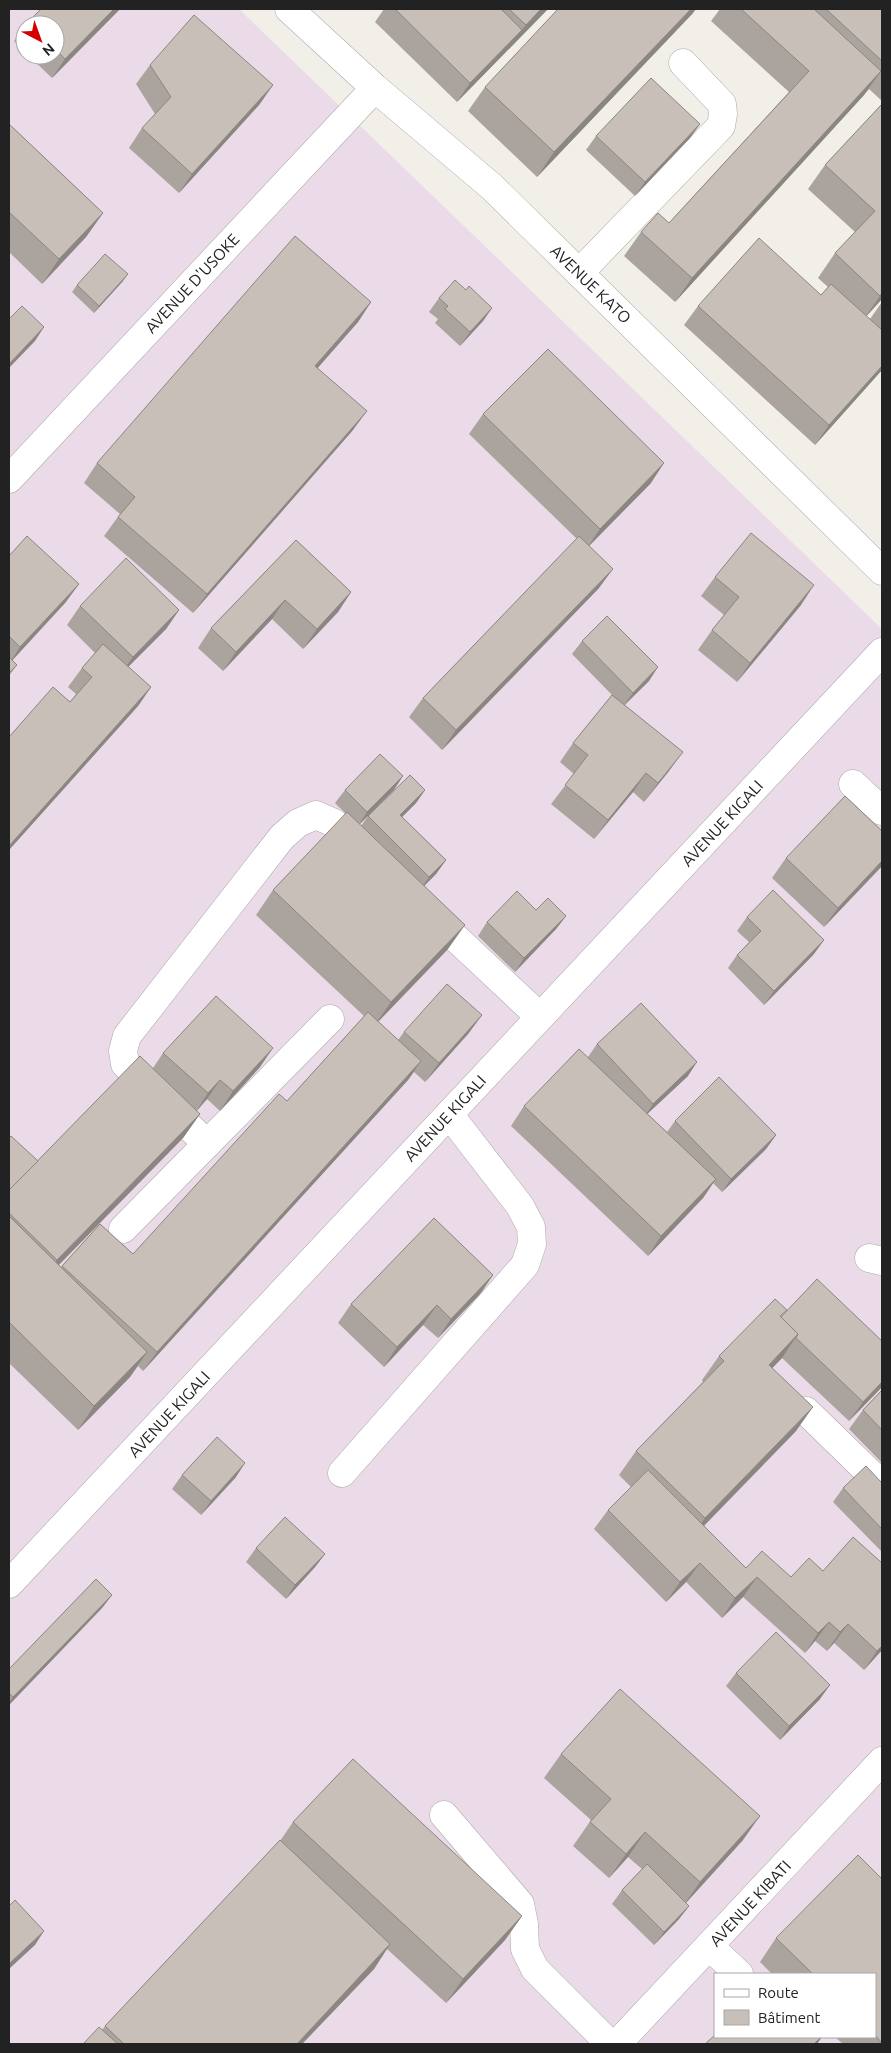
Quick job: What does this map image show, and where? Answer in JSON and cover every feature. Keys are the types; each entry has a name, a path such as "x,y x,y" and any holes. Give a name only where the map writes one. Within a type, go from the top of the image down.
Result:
{"street":[{"name":"AVENUE KATO","path":"289,9 375,88 492,187 879,561"},
{"path":"580,273 721,126 724,114 722,104 683,63"},
{"name":"AVENUE D'USOKE","path":"11,472 375,88"},
{"name":"AVENUE KIGALI","path":"9,1584 882,652"},
{"path":"853,784 882,811"},
{"path":"207,1144 125,1064 123,1051 128,1036 282,837 298,823 316,815 334,822 384,870"},
{"path":"412,896 540,1017"},
{"path":"123,1229 330,1020"},
{"path":"342,1472 525,1266 532,1244 531,1227 520,1206 449,1114"},
{"path":"806,1411 882,1485"},
{"name":"AVENUE KIBATI","path":"617,2044 882,1762"},
{"path":"444,1815 520,1904 524,1924 525,1949 535,1969 610,2044"},
{"path":"710,1946 738,1973"}],"shaded area":[{"path":"9,9 239,9 882,629 882,2044 9,2044"}],"building":[{"path":"41,9 114,9 65,59 65,15 35,15"},
{"path":"395,9 501,9 522,30 470,83"},
{"path":"509,9 541,9 526,25"},
{"path":"558,9 691,9 554,152 485,87"},
{"path":"741,9 814,9 881,71 692,278 641,232 658,213 669,223 809,71"},
{"path":"826,9 882,9 882,61"},
{"path":"194,15 273,85 192,174 142,128 171,97 150,65"},
{"path":"651,78 700,124 645,182 596,136"},
{"path":"882,104 882,293 880,296 835,253 875,211 825,165"},
{"path":"9,124 103,213 59,259 9,212"},
{"path":"295,236 371,302 315,366 367,411 207,594 118,517 135,497 97,463"},
{"path":"759,238 821,295 831,284 882,330 882,366 829,425 698,306"},
{"path":"105,254 128,274 99,306 77,285"},
{"path":"455,280 466,290 469,286 492,308 470,332 445,309 448,306 439,298"},
{"path":"22,306 44,327 9,364 9,319"},
{"path":"548,349 664,463 600,529 483,414"},
{"path":"751,533 814,585 750,663 712,630 739,597 715,577"},
{"path":"27,536 79,584 20,647 9,636 9,556"},
{"path":"579,536 613,569 456,730 423,698"},
{"path":"296,540 351,592 317,629 285,600 236,652 211,628"},
{"path":"126,558 179,610 133,657 80,606"},
{"path":"607,616 658,667 633,693 582,641"},
{"path":"103,644 151,687 9,846 9,737 53,687 70,702 92,677 82,668"},
{"path":"9,657 17,665 9,673"},
{"path":"612,695 683,752 658,783 646,773 608,820 565,785 588,755 573,743"},
{"path":"380,754 403,776 367,812 345,790"},
{"path":"410,775 425,790 400,815 446,860 429,877 368,816"},
{"path":"845,796 882,831 882,861 838,908 786,858"},
{"path":"347,812 465,925 391,1002 273,890"},
{"path":"773,890 824,940 774,991 737,955 761,931 747,917"},
{"path":"517,891 536,910 548,898 566,916 524,958 487,922"},
{"path":"447,984 482,1015 439,1063 404,1032"},
{"path":"216,996 273,1048 233,1091 220,1080 208,1093 163,1053"},
{"path":"641,1003 697,1062 653,1104 597,1044"},
{"path":"368,1012 421,1061 157,1352 62,1266 100,1224 133,1254 279,1094 287,1101"},
{"path":"579,1049 716,1179 661,1236 524,1106"},
{"path":"140,1056 200,1114 57,1260 9,1213 9,1190"},
{"path":"719,1077 776,1135 731,1179 675,1121"},
{"path":"11,1136 38,1161 9,1190 9,1138"},
{"path":"9,1216 147,1352 94,1406 9,1322"},
{"path":"434,1218 493,1275 451,1319 437,1305 397,1347 351,1304"},
{"path":"817,1279 882,1341 882,1382 863,1402 796,1338 798,1334 781,1317"},
{"path":"775,1299 787,1310 780,1316 798,1334 769,1365 813,1407 705,1518 636,1451 724,1361 719,1356"},
{"path":"882,1390 882,1430 863,1410"},
{"path":"217,1437 245,1463 211,1501 182,1475"},
{"path":"866,1466 882,1483 882,1529 843,1488"},
{"path":"648,1470 746,1568 762,1551 791,1577 809,1558 823,1571 853,1537 882,1563 882,1646 877,1651 848,1624 840,1632 829,1622 818,1633 757,1577 735,1598 700,1563 680,1582 608,1510"},
{"path":"285,1517 325,1554 295,1585 256,1548"},
{"path":"96,1579 112,1595 13,1697 9,1693 9,1669"},
{"path":"776,1632 830,1685 789,1726 736,1673"},
{"path":"620,1689 760,1816 700,1882 645,1832 626,1854 590,1822 611,1799 561,1754"},
{"path":"353,1759 522,1916 463,1979 293,1822"},
{"path":"280,1840 390,1944 297,2044 124,2044 105,2026"},
{"path":"858,1855 882,1879 882,2043 876,2036 876,1973 812,1973 776,1938"},
{"path":"647,1864 689,1906 664,1932 622,1890"},
{"path":"15,1900 44,1931 10,1963 9,1906"},
{"path":"99,2027 118,2044 83,2044"},
{"path":"714,2036 714,2038 820,2038 814,2044 705,2044"}]}
